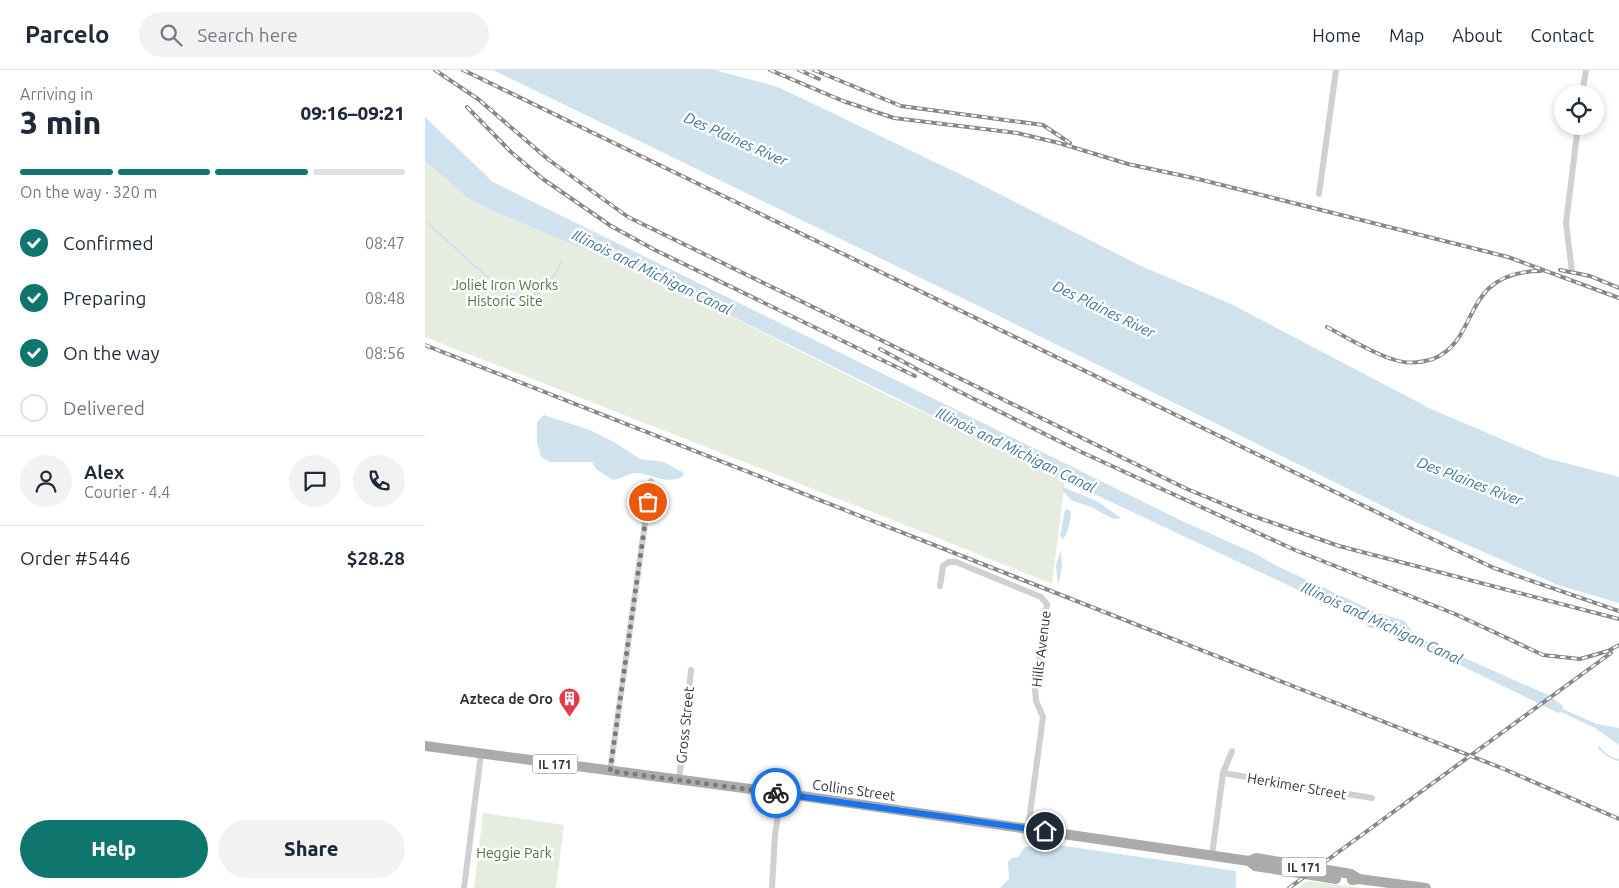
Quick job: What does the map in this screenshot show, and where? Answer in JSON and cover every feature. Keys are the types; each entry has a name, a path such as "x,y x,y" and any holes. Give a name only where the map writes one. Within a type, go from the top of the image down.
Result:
{"main road":[{"name":"Collins Street","path":"425,746 781,793 1249,861 1256,858 1351,874 1359,878 1426,888"}],"street":[{"path":"1319,194 1336,70"},
{"path":"1584,85 1586,70"},
{"path":"1572,272 1566,223 1577,135"},
{"path":"610,771 651,481"},
{"name":"Hills Avenue","path":"940,586 943,566 949,562 956,562 1041,597 1047,604 1035,690 1036,701 1043,717 1028,828"},
{"name":"Gross Street","path":"679,780 691,670"},
{"path":"1212,855 1223,773 1232,751"},
{"path":"463,888 481,754"},
{"name":"Herkimer Street","path":"1223,773 1371,798"},
{"path":"772,888 775,835 781,793"}],"green space":[{"name":"Joliet Iron Works Historic Site","path":"425,161 469,199 497,213 655,278 887,395 1065,480 1052,584 425,337"},
{"name":"Heggie Park","path":"483,813 564,825 556,888 474,888"},
{"path":"1307,881 1363,888 1298,888"}],"water":[{"name":"Des Plaines River","path":"493,70 715,70 778,87 966,177 1141,266 1231,304 1429,408 1546,458 1619,477 1619,603 1558,585 1409,519 999,316"},
{"name":"Illinois and Michigan Canal","path":"425,117 493,182 1180,520 1254,553 1277,566 1378,613 1405,621 1415,636 1548,695 1562,705 1563,709 1597,724 1619,728 1619,745 1595,728 1561,712 1558,713 1413,642 1403,641 1377,629 1367,627 1368,623 1009,454 655,278 497,213 469,199 425,161"},
{"path":"544,415 590,430 614,442 640,459 664,462 684,473 683,476 671,480 636,473 613,480 596,469 592,462 550,462 541,457 537,443 537,422"},
{"path":"1063,487 1097,501 1121,518 1113,519 1091,507 1071,500 1062,490"},
{"path":"1068,509 1071,512 1070,522 1063,539 1060,536 1065,510"},
{"path":"1061,551 1062,567 1058,586 1056,565"},
{"path":"1051,844 1236,871 1236,888 1000,888 1009,879 1008,862 1012,858 1018,857 1025,847"}],"waterway":[{"path":"425,221 505,293 525,297 540,292 552,279 562,261"},
{"path":"1599,747 1607,756 1619,760"}],"railway":[{"path":"435,70 478,99 549,160 628,217 1187,489 1250,515 1339,546 1619,619"},
{"path":"463,70 1494,568 1619,611"},
{"path":"770,70 843,101 894,118 1017,133 1059,143 1128,164 1198,179 1508,257 1619,298"},
{"path":"799,70 819,79"},
{"path":"814,70 901,106 1043,125 1070,143"},
{"path":"467,107 511,152 543,179 611,226 655,250 915,376"},
{"path":"1560,270 1590,276 1619,288"},
{"path":"1327,327 1367,349 1397,361 1418,362 1433,359 1452,346 1481,298 1494,284 1513,275 1541,271"},
{"path":"425,345 1504,769 1619,819"},
{"path":"880,349 948,386 1079,451 1295,550 1455,614 1543,655 1580,659 1608,651 1619,645"},
{"path":"1289,888 1611,653"}],"way so far":[{"path":"648,502 610,771 776,793"}],"place":[{"name":"Azteca de Oro","path":"569,718"}],"route":[{"path":"776,793 1045,831"}]}
